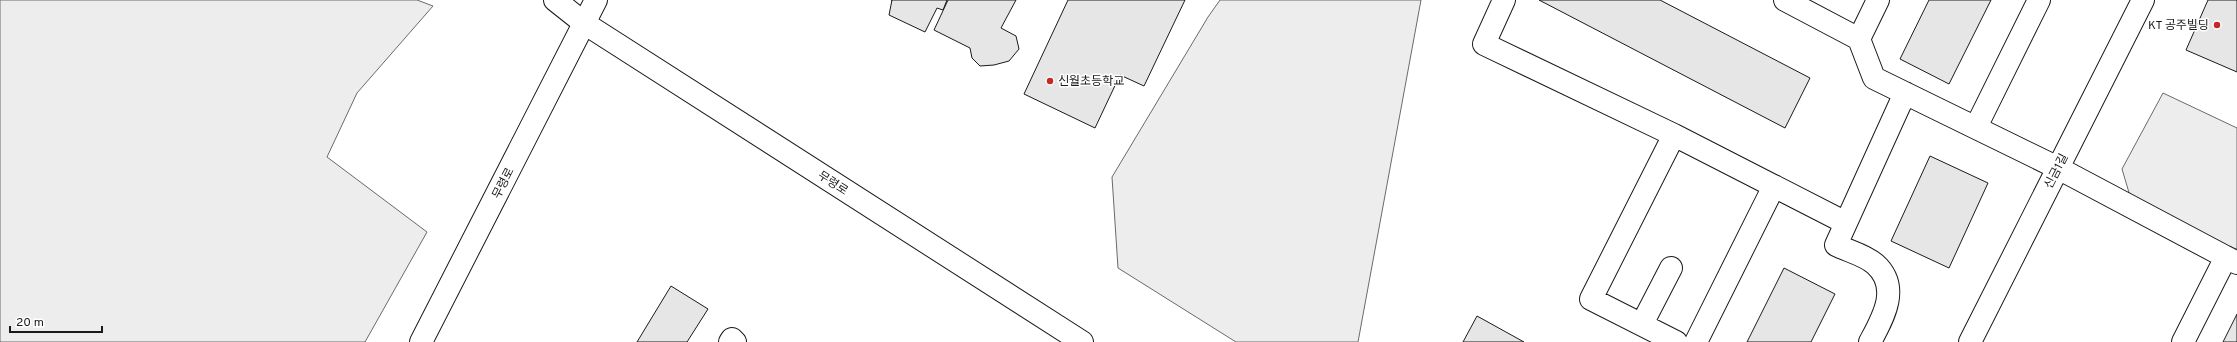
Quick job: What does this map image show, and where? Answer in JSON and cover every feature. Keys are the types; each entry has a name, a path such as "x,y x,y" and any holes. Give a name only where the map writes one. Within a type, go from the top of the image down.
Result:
{"main road":[{"name":"무령로","path":"555,0 584,23 1082,342"},
{"path":"584,23 596,0"},
{"path":"1504,0 1484,44 1674,135 1846,223"},
{"path":"1787,0 1858,39 1874,78 2058,168 2232,260 2183,342"},
{"path":"1858,39 1878,0"},
{"path":"1976,128 2039,0"},
{"name":"신금1길","path":"1970,342 2143,0"},
{"name":"무령로","path":"421,342 584,23"},
{"path":"1870,342 1885,313 1889,292 1883,273 1874,263 1836,245 1905,93"},
{"path":"1674,135 1591,299 1676,342"},
{"path":"1696,342 1774,186"},
{"path":"1642,324 1671,268"},
{"path":"730,342 732,339 735,342"}],"shaded area":[{"path":"0,0 417,0 433,6 357,93 327,157 427,232 365,342 0,342"},
{"path":"1220,0 1421,0 1358,342 1236,342 1118,268 1112,177 1208,17"},
{"path":"2163,93 2237,128 2237,249 2211,241 2130,196 2122,169"}],"building":[{"path":"892,0 947,0 943,10 937,8 925,32 889,15"},
{"path":"948,0 1016,0 1001,28 1016,36 1019,49 1009,61 994,65 980,66 972,58 970,48 934,30"},
{"path":"1068,0 1185,0 1144,86 1120,75 1095,128 1024,94"},
{"path":"1539,0 1660,0 1810,78 1785,128"},
{"path":"1929,0 1991,0 1949,84 1900,59"},
{"name":"KT 공주빌딩","path":"2208,0 2237,0 2237,72 2186,50"},
{"path":"1930,156 1988,183 1949,268 1891,241"},
{"path":"1784,268 1835,294 1811,342 1747,342"},
{"path":"671,286 708,309 687,342 637,342"},
{"path":"2237,314 2237,342 2223,342"},
{"path":"1477,316 1524,342 1463,342"}],"place":[{"name":"KT 공주빌딩","path":"2217,25"},
{"name":"신월초등학교","path":"1050,81"}]}
